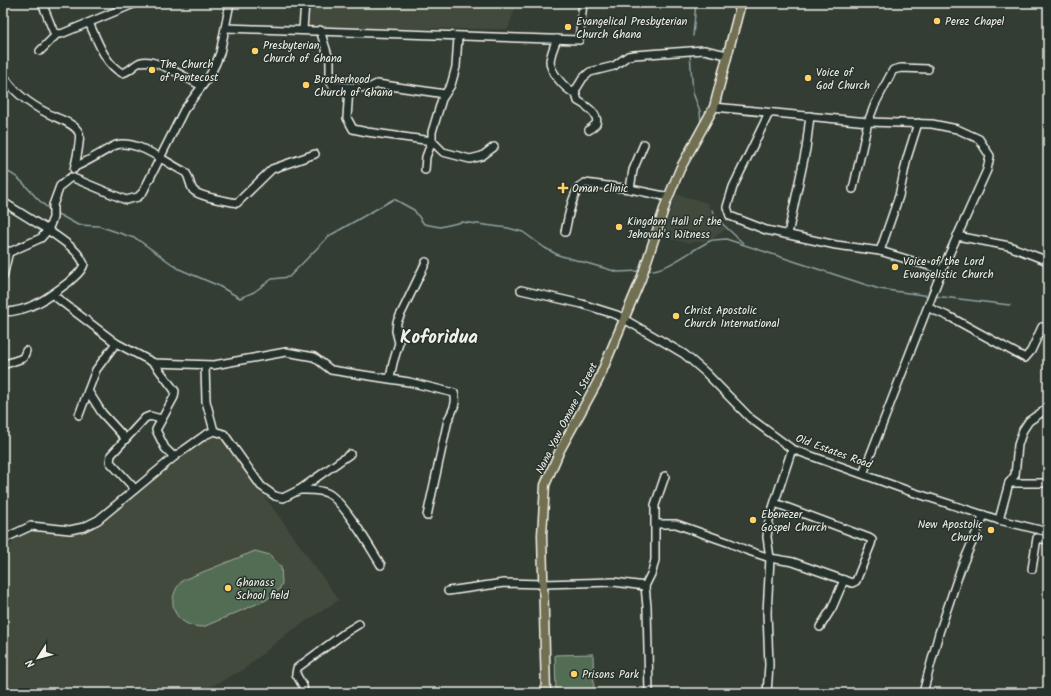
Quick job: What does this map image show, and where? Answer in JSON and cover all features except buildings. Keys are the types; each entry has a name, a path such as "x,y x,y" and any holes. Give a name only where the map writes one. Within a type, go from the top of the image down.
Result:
{"main road":[{"path":"669,197 680,169 714,107 741,3"},
{"name":"Nana Yaw Omane I Street","path":"546,693 542,535 545,485 560,450 598,381 625,320 641,279 669,197"}],"street":[{"path":"42,3 54,33 57,34"},
{"path":"40,51 57,34 136,3"},
{"path":"71,177 126,200 133,199 143,192 184,110 209,77 220,53 230,3"},
{"path":"303,29 305,3"},
{"path":"226,28 303,29 458,37 579,40 583,3"},
{"path":"88,23 105,57 116,70 122,73 126,72 140,62 153,62 202,86"},
{"path":"320,30 330,62 331,84 333,86 369,88 377,84 445,94"},
{"path":"425,170 426,157 432,141 432,132 458,59 458,37"},
{"path":"556,39 550,62 551,66 563,85 572,92 575,91"},
{"path":"589,130 596,124 597,118 589,107 578,101 575,91 583,78 590,72 614,66 628,56 634,55 704,50 727,56"},
{"path":"853,189 868,122 875,104 893,70 901,68 928,69"},
{"path":"3,74 7,81 26,100 48,114 74,127 79,132 81,139 75,167 71,177 60,186 53,205 53,218 48,230 41,238 6,253 3,277"},
{"path":"349,88 347,118 353,129 432,141 443,152 470,159 482,156 494,147"},
{"path":"714,107 868,122 932,124 957,129 979,139 990,156 987,170 942,270 929,308 863,474"},
{"path":"769,113 733,187 727,207 730,216 766,230 836,245 880,252 942,270"},
{"path":"788,234 806,149 810,116"},
{"path":"880,252 899,196 918,123"},
{"path":"75,167 118,144 132,144 185,172 189,176 193,190 200,194 237,203 272,169 315,154"},
{"path":"630,189 633,170 644,144"},
{"path":"565,232 576,191 580,184 590,183 669,197"},
{"path":"3,202 48,230 74,250 82,258 84,264 79,273 53,295 16,312 3,312"},
{"path":"957,236 1009,246 1048,261"},
{"path":"390,378 399,344 396,331 397,322 426,262"},
{"name":"Old Estates Road","path":"521,290 582,304 617,315 684,354 705,372 750,418 792,449 999,520 1048,532"},
{"path":"53,295 116,343 154,363 205,366 286,352 314,357 331,370 384,379 390,378 454,393 456,397 454,410 448,420 427,516"},
{"path":"929,308 952,318 1025,358 1031,351 1042,327"},
{"path":"79,415 96,370 116,343"},
{"path":"3,365 23,358 26,351"},
{"path":"154,363 175,391 174,397 156,430 165,448 174,456"},
{"path":"205,366 206,401 214,431"},
{"path":"88,391 102,413 125,438"},
{"path":"999,520 1009,483 1015,475 1018,445 1023,430 1029,421 1048,408"},
{"path":"135,489 110,462 110,458 125,438 148,417 161,419"},
{"path":"3,539 31,526 70,530 84,527 104,516 174,456 205,435 214,431 224,434 261,486 269,493 283,498 299,490 350,454"},
{"path":"767,693 769,666 767,613 770,558 767,537 769,520 792,449"},
{"path":"649,693 647,607 645,586 652,572 655,560 656,505 665,476"},
{"path":"1009,483 1048,483"},
{"path":"299,490 319,491 331,495 343,509 381,565"},
{"path":"656,524 676,524 770,558 793,562 852,583 856,581 872,540 836,524 775,503"},
{"path":"923,693 939,633 957,580 984,515"},
{"path":"1032,569 1037,538 1048,540"},
{"path":"820,627 832,608 844,580"},
{"path":"448,591 504,583 543,584 614,582 645,586"},
{"path":"304,693 303,686 296,674 297,668 359,624"}],"shaded area":[{"path":"308,3 517,3 508,29 313,28 304,26"},
{"path":"676,194 708,203 712,218 726,229 711,240 688,243 662,237"},
{"path":"214,432 224,440 339,600 288,633 243,670 210,687 204,693 3,693 3,561 6,552 17,536 26,531 35,529 55,533 74,531 97,524 174,459"}],"green space":[{"name":"Ghanass School field","path":"255,551 270,555 281,567 282,583 279,590 266,600 203,627 193,626 179,617 173,604 177,588 183,580"},
{"name":"Prisons Park","path":"593,654 594,693 556,693 555,655"}],"waterway":[{"path":"693,36 696,3"},
{"path":"690,54 693,93 700,111 701,124"},
{"path":"3,170 11,173 51,210"},
{"path":"56,213 78,225 99,226 137,239 179,269 217,285 240,298 254,292 272,279 289,277 329,236 394,199 414,210 424,224 440,227 462,222 508,228 523,232 545,248 558,255 618,272 640,271"},
{"path":"712,210 715,217 743,243"},
{"path":"646,271 655,270 671,264 710,241 726,239 879,289 930,296"},
{"path":"934,296 1010,305"}],"place":[{"name":"Perez Chapel","path":"937,21"},
{"name":"Evangelical Presbyterian Church Ghana","path":"568,27"},
{"name":"Presbyterian Church of Ghana","path":"255,51"},
{"name":"The Church of Pentecost","path":"152,70"},
{"name":"Voice of God Church","path":"808,78"},
{"name":"Brotherhood Church of Ghana","path":"306,85"},
{"name":"Oman Clinic","path":"563,188"},
{"name":"Kingdom Hall of the Jehovah's Witness","path":"619,227"},
{"name":"Voice of the Lord Evangelistic Church","path":"895,267"},
{"name":"Christ Apostolic Church International","path":"676,316"},
{"name":"Ebenezer Gospel Church","path":"753,520"},
{"name":"New Apostolic Church","path":"991,530"},
{"name":"Ghanass School field","path":"228,588"},
{"name":"Prisons Park","path":"574,674"}],"district":[{"name":"Koforidua","path":"439,336"}]}
